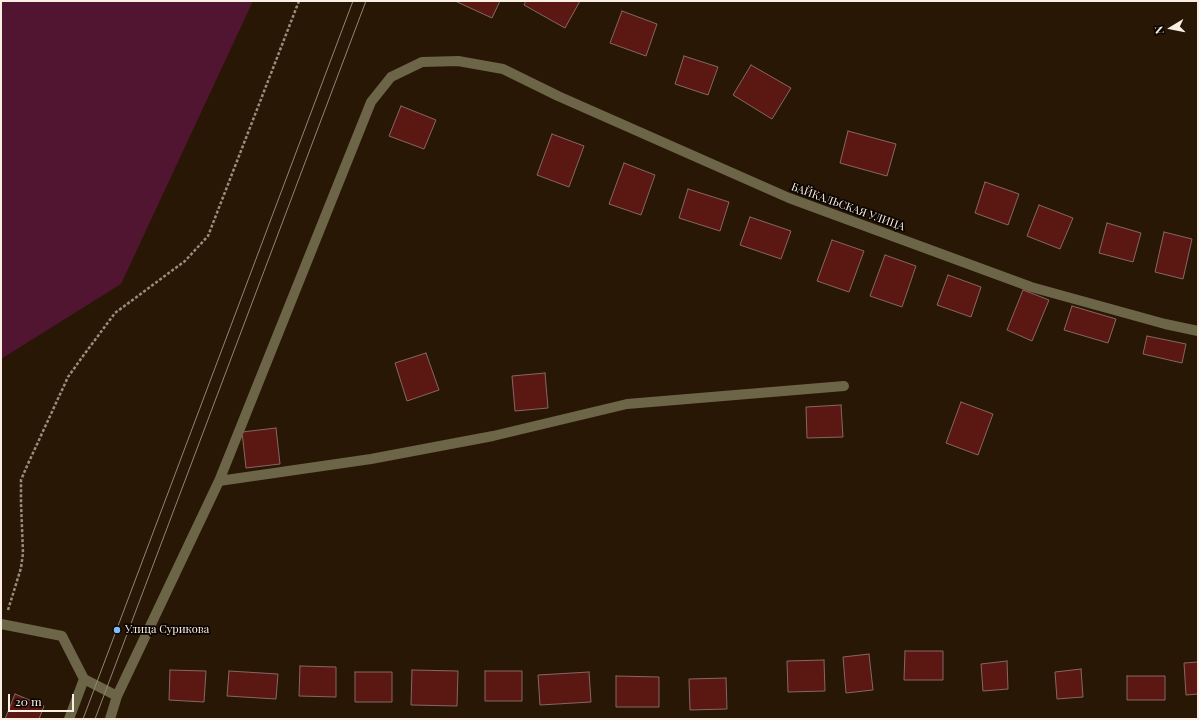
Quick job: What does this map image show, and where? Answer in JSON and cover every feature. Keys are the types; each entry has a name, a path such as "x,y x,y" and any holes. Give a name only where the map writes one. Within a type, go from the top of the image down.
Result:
{"street":[{"name":"БАЙКАЛЬСКАЯ УЛИЦА","path":"110,719 117,696 219,481 371,102 391,77 422,62 458,61 504,69 558,96 789,198 1031,287 1165,324 1198,331"},
{"path":"219,481 371,459 486,438 626,404 844,386"},
{"path":"2,624 62,636 84,679 117,696"},
{"path":"69,719 84,679"}],"path":[{"path":"2,624 21,568 23,553 21,480 68,377 115,313 185,261 208,236 299,1"}],"shaded area":[{"path":"1,1 253,1 121,284 1,359"}],"building":[{"path":"455,1 500,1 492,18"},
{"path":"526,1 580,1 565,28 524,5"},
{"path":"622,11 657,24 646,56 610,43"},
{"path":"684,56 718,67 708,95 675,84"},
{"path":"751,65 791,88 772,119 733,95"},
{"path":"401,106 436,120 424,149 389,136"},
{"path":"848,131 896,144 887,176 840,163"},
{"path":"552,134 584,146 569,187 537,175"},
{"path":"624,163 655,175 641,215 609,204"},
{"path":"985,182 1019,194 1008,225 975,213"},
{"path":"688,189 729,202 720,231 679,218"},
{"path":"1039,205 1073,218 1060,249 1027,236"},
{"path":"750,217 791,231 781,259 740,245"},
{"path":"1107,223 1141,233 1133,262 1099,253"},
{"path":"1164,232 1192,239 1183,279 1155,272"},
{"path":"832,240 864,251 849,292 817,281"},
{"path":"885,255 916,266 902,307 870,296"},
{"path":"948,275 981,287 971,317 937,305"},
{"path":"1023,290 1049,300 1032,341 1007,330"},
{"path":"1072,306 1116,319 1108,343 1064,330"},
{"path":"1147,336 1186,344 1182,363 1143,354"},
{"path":"426,353 439,390 407,401 395,363"},
{"path":"545,373 548,408 515,411 512,376"},
{"path":"961,402 993,414 978,455 946,443"},
{"path":"841,405 843,437 807,438 806,407"},
{"path":"276,428 280,464 246,468 242,432"},
{"path":"905,651 943,651 943,680 904,680"},
{"path":"869,654 873,690 846,693 843,657"},
{"path":"824,660 825,691 788,692 787,661"},
{"path":"1007,661 1008,689 983,691 981,664"},
{"path":"1198,662 1198,694 1186,695 1184,663"},
{"path":"300,666 336,667 336,697 299,696"},
{"path":"1081,669 1083,697 1057,699 1055,672"},
{"path":"170,670 206,671 204,702 169,700"},
{"path":"412,670 458,671 457,706 411,705"},
{"path":"229,671 278,674 276,699 227,696"},
{"path":"485,671 522,671 522,701 485,701"},
{"path":"355,672 392,672 392,702 355,702"},
{"path":"589,672 591,702 540,705 538,675"},
{"path":"616,676 659,677 659,707 616,707"},
{"path":"1127,676 1165,676 1165,700 1127,700"},
{"path":"726,678 727,709 690,710 689,679"},
{"path":"15,694 44,706 39,719 5,719"}],"tram line":[{"path":"83,719 353,1"},
{"path":"95,719 366,1"}],"place":[{"name":"Улица Сурикова","path":"117,630"}]}
